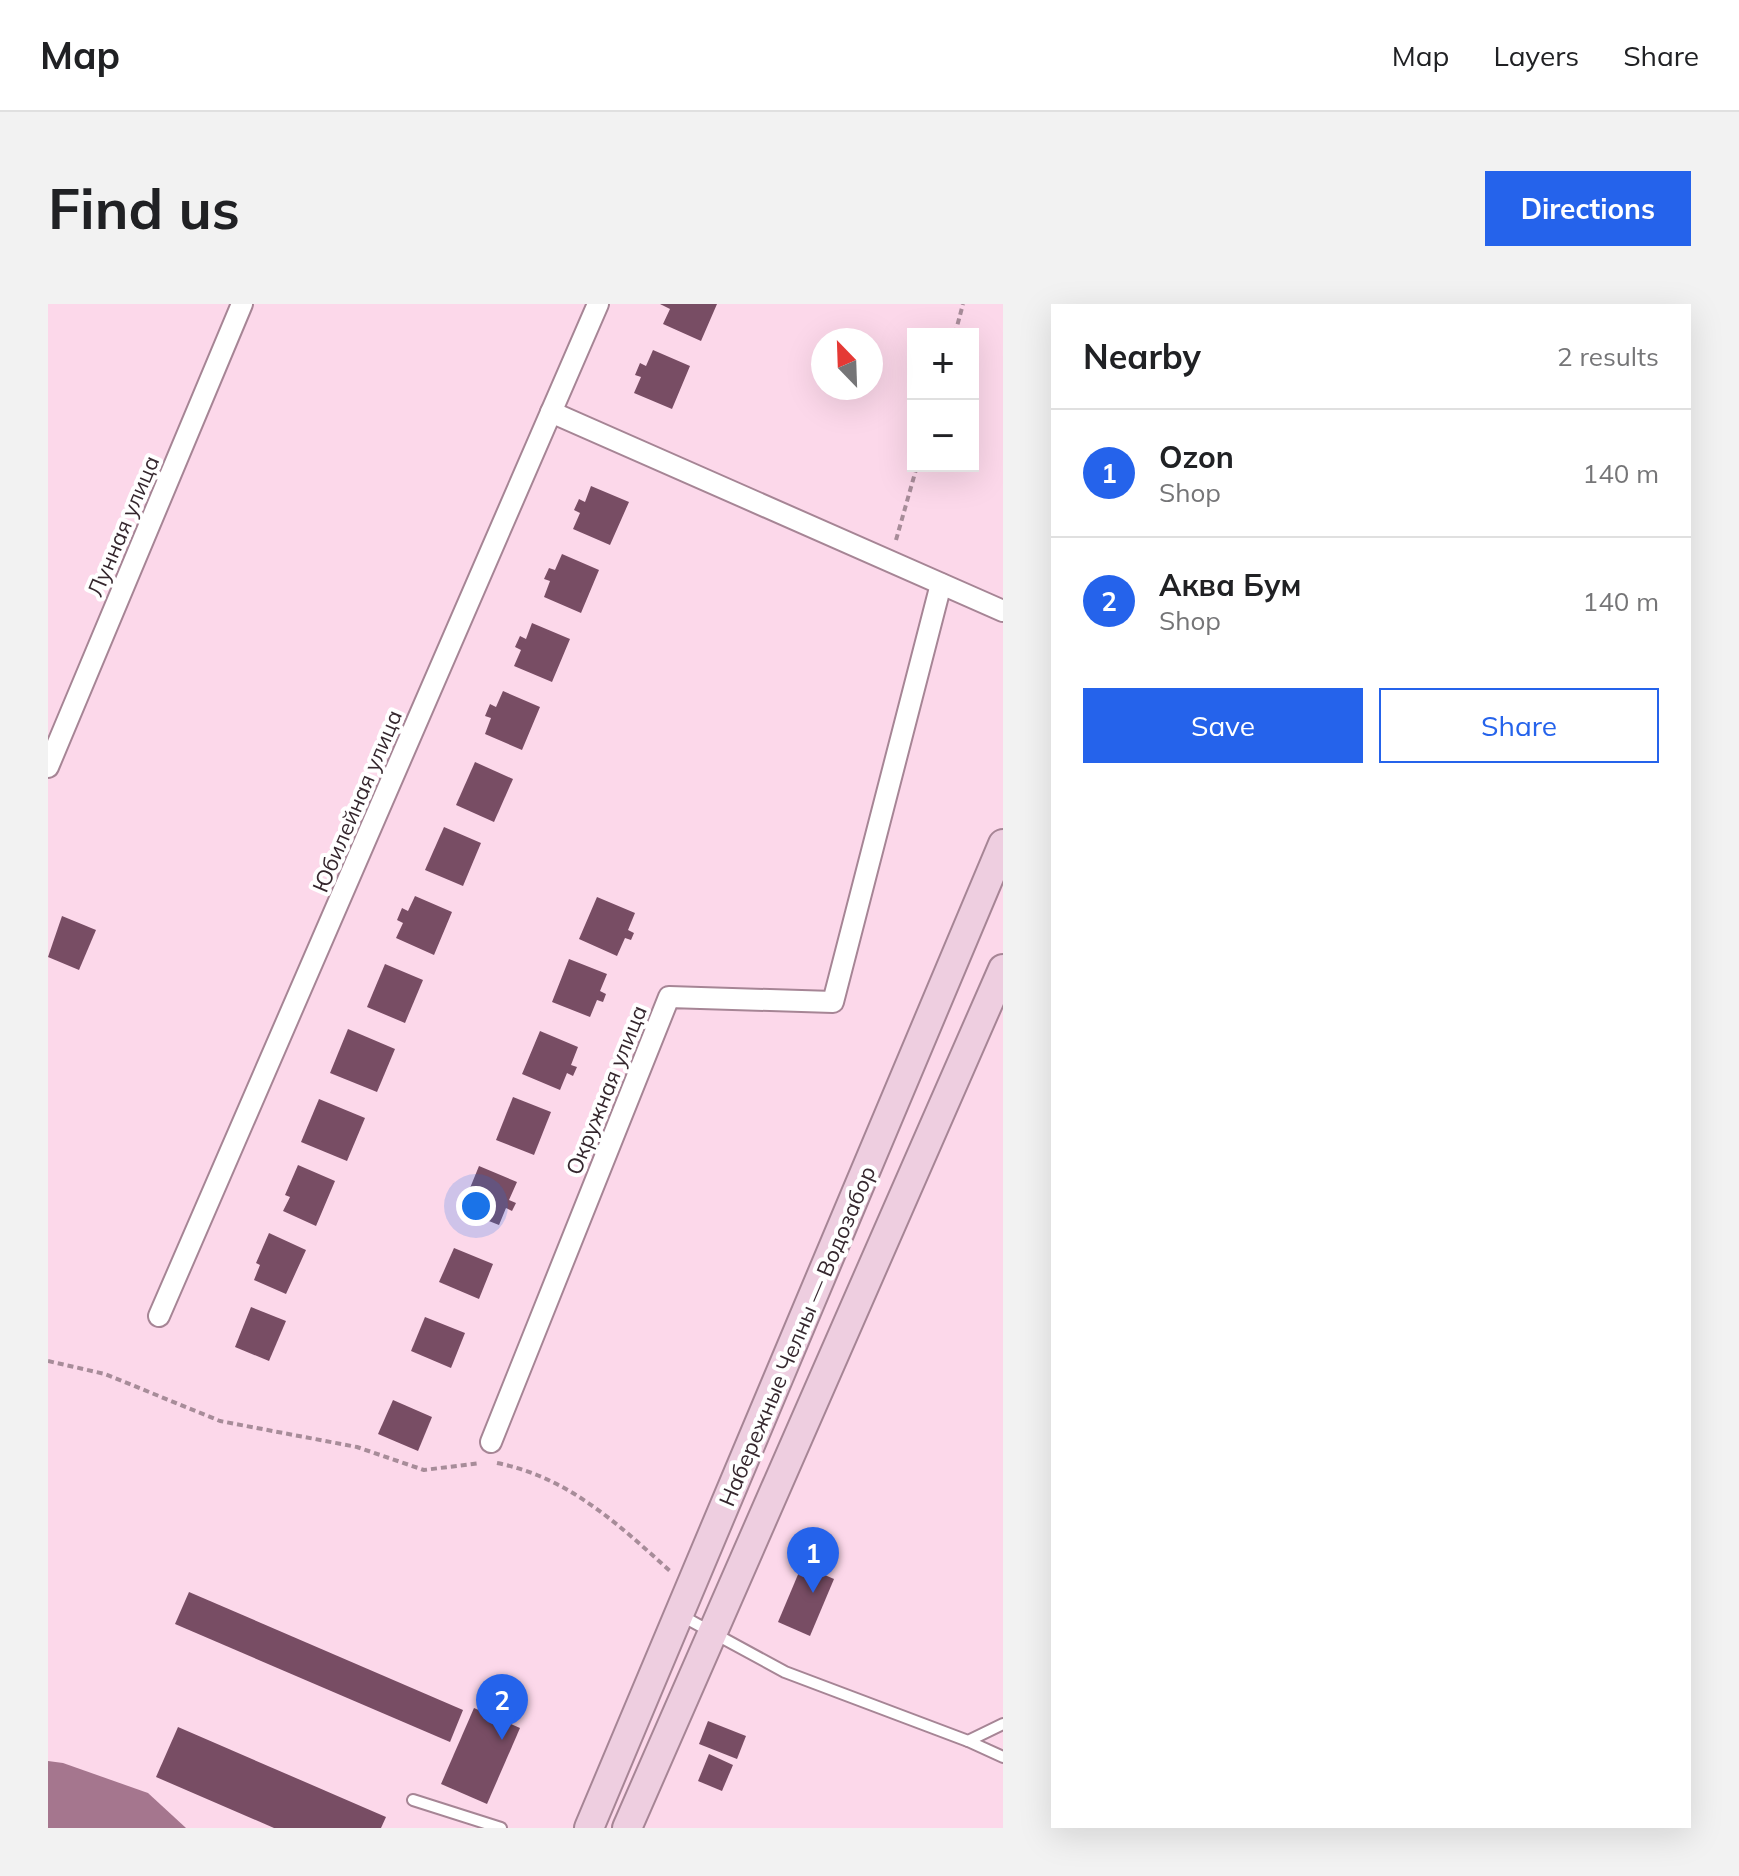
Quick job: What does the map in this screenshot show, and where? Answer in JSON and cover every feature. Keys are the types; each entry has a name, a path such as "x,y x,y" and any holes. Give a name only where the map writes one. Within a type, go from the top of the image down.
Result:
{"main road":[{"name":"Набережные Челны — Водозабор","path":"589,1828 1003,844"},
{"name":"Набережные Челны — Водозабор","path":"627,1828 716,1632 744,1556 1003,969"}],"street":[{"name":"Лунная улица","path":"48,767 242,304"},
{"name":"Юбилейная улица","path":"159,1316 598,304"},
{"path":"551,412 1003,611"},
{"name":"Окружная улица","path":"491,1442 669,997 833,1002 941,584"}],"lane":[{"path":"685,1602 716,1632 785,1672 1003,1757"},
{"path":"968,1741 1003,1724"},
{"path":"413,1800 501,1828"}],"path":[{"path":"957,328 963,304"},
{"path":"890,561 915,472"},
{"path":"48,1361 105,1374 220,1421 357,1447 424,1470 490,1462 540,1475 571,1490 617,1523 685,1602"}],"shaded area":[{"path":"48,1761 63,1763 148,1793 186,1828 48,1828"}],"building":[{"path":"660,304 717,304 701,341 663,324 670,309"},
{"path":"653,350 690,366 672,409 634,393 641,377 635,375 640,363 646,366"},
{"path":"591,486 629,502 610,545 573,529 580,513 574,510 579,499 585,502"},
{"path":"562,554 599,570 581,613 544,597 550,581 544,579 549,568 555,570"},
{"path":"532,623 570,639 552,682 514,666 521,650 515,647 520,636 526,639"},
{"path":"503,691 540,707 522,750 485,734 491,718 485,716 490,704 496,707"},
{"path":"475,762 513,779 494,822 456,805"},
{"path":"444,827 481,843 463,886 425,870"},
{"path":"415,896 452,912 434,955 396,938 403,923 397,920 402,908 408,911"},
{"path":"597,897 635,913 628,930 634,933 631,940 625,938 617,956 579,939"},
{"path":"62,916 96,930 79,970 48,957"},
{"path":"569,959 607,974 600,991 606,994 603,1002 597,1000 590,1017 552,1002"},
{"path":"385,964 423,980 405,1023 367,1007"},
{"path":"348,1029 395,1049 377,1092 330,1073"},
{"path":"540,1031 578,1047 571,1065 577,1067 573,1076 567,1073 560,1090 522,1074"},
{"path":"513,1097 551,1112 534,1155 496,1140"},
{"path":"319,1099 365,1118 347,1161 301,1142"},
{"path":"298,1165 335,1181 316,1226 283,1211 290,1197 285,1195"},
{"path":"479,1166 517,1182 509,1200 516,1203 512,1211 506,1208 499,1225 461,1210"},
{"path":"269,1233 306,1250 286,1294 254,1280 260,1265 256,1263"},
{"path":"454,1248 493,1264 479,1299 439,1282"},
{"path":"251,1307 286,1321 269,1361 235,1347"},
{"path":"425,1317 465,1333 451,1368 411,1351"},
{"path":"393,1400 432,1417 418,1451 378,1434"},
{"path":"802,1565 834,1579 810,1636 778,1622"},
{"path":"189,1592 463,1710 450,1742 175,1624"},
{"path":"474,1708 520,1728 487,1804 441,1784"},
{"path":"708,1721 746,1736 737,1759 699,1744"},
{"path":"178,1727 386,1817 381,1828 274,1828 156,1777"},
{"path":"709,1754 733,1765 722,1791 698,1781"}],"place":[{"name":"Ozon","path":"813,1593"},
{"name":"Аква Бум","path":"502,1740"}]}
